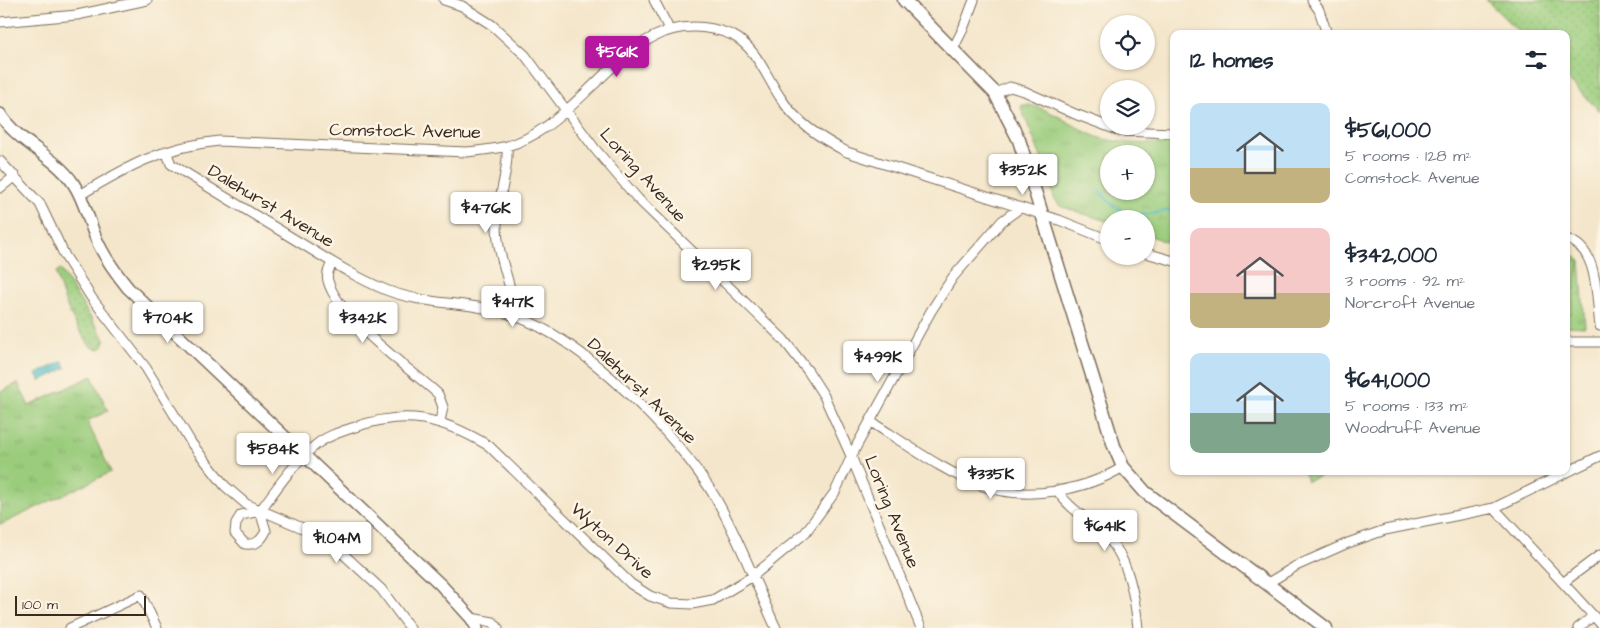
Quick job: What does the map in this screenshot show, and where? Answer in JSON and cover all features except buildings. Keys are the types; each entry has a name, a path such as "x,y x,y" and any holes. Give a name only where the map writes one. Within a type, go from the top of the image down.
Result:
{"main road":[{"path":"904,0 995,93 1019,140 1111,440 1123,467 1145,492 1326,628"}],"street":[{"path":"0,22 78,15 147,0"},
{"name":"Loring Avenue","path":"444,0 462,6 498,31 525,55 596,149 638,199 783,339 808,371 824,396 851,456 921,628"},
{"path":"654,0 667,25"},
{"path":"953,49 974,0"},
{"path":"1312,0 1319,10 1326,30"},
{"name":"Comstock Avenue","path":"80,195 131,166 166,151 190,144 219,141 466,152 506,148 545,128 631,47 647,35 667,25 693,23 714,26 735,36 748,48 764,68 780,98 791,112 822,139 847,152 1043,217 1059,220 1100,236"},
{"path":"995,93 1010,87 1024,91 1075,114 1120,131 1170,133"},
{"path":"0,114 11,129 58,167 72,182 80,195 103,252 128,288 441,585 474,623 493,622 498,628"},
{"path":"506,148 508,160 499,196 498,248 514,300 516,316"},
{"name":"Dalehurst Avenue","path":"166,151 171,164 332,262 386,290 418,299 478,305 516,316 548,331 575,348 663,429 691,461 715,498 776,628"},
{"path":"0,160 40,204 71,268 91,298 146,368 201,456 232,492 246,504 260,511 326,538 381,589 410,628"},
{"path":"0,188 14,176"},
{"name":"Wyton Drive","path":"260,511 306,456 324,439 368,423 390,418 440,421 468,433 489,446 630,584 650,596 670,604 692,604 713,600 753,576 805,533 835,492 851,456 931,312 953,277 1002,221 1020,208"},
{"path":"1570,240 1577,242 1585,251 1592,268 1600,326"},
{"path":"1155,256 1170,260"},
{"path":"332,262 328,278 337,301 358,324 438,394 443,407 440,421"},
{"path":"1570,342 1600,342"},
{"path":"871,422 959,476 984,486 1022,492 1056,490 1107,476 1123,467"},
{"path":"1570,471 1600,456"},
{"path":"1268,583 1296,566 1348,543 1385,530 1494,508 1561,475"},
{"path":"1056,490 1063,500 1104,533 1114,544 1122,558 1129,579 1138,628"},
{"path":"1494,508 1600,623"},
{"path":"1564,582 1600,555"},
{"path":"70,628 141,595 157,628"},
{"path":"1578,628 1592,616"}],"green space":[{"path":"1486,0 1600,0 1600,111 1570,82 1570,30 1517,30"},
{"path":"1022,105 1030,105 1050,112 1100,138 1137,143 1170,143 1170,243 1155,238 1155,210 1100,210 1100,219 1060,206 1054,198 1048,174 1021,108"},
{"path":"1570,253 1580,260 1585,327 1570,326"},
{"path":"1570,260 1579,261 1570,314"},
{"path":"60,269 105,340 103,347 99,349 91,347 74,321 65,302 56,272"},
{"path":"92,376 108,411 87,421 111,472 0,525 0,392 18,383 29,406"},
{"path":"1305,475 1323,475 1307,481"}],"water":[{"path":"63,361 66,368 40,381 36,374"}],"waterway":[{"path":"1099,190 1116,208 1124,212 1141,215 1170,210"}]}
